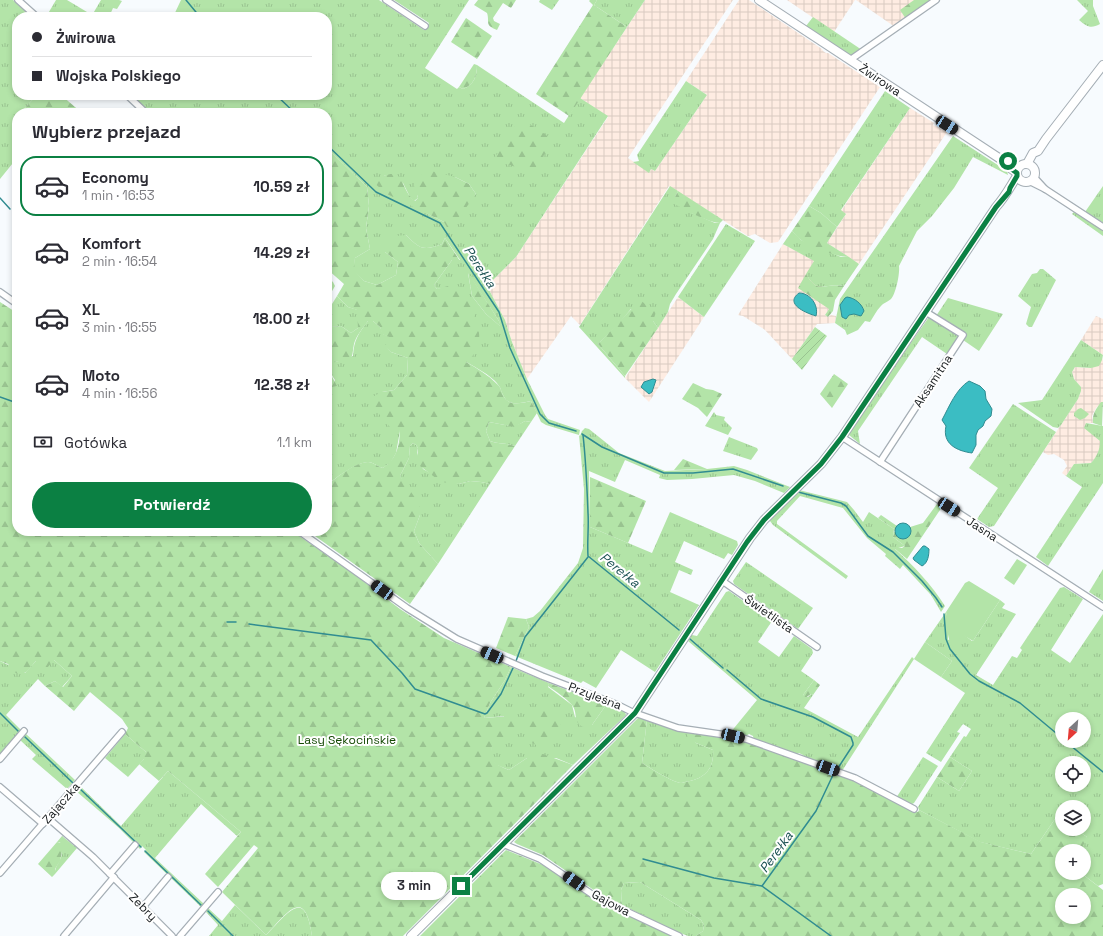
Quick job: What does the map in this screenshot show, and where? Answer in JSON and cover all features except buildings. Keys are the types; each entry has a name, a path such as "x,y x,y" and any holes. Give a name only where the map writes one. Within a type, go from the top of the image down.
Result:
{"street":[{"path":"18,0 31,12"},
{"path":"386,0 425,26"},
{"name":"Żwirowa","path":"759,0 1002,160 1006,165 1025,173"},
{"path":"850,60 936,0"},
{"path":"411,936 635,713 721,580 764,520 821,464 842,437 996,207 1009,192 1010,188 1025,173 1038,156 1038,151 1046,139 1103,65"},
{"path":"132,100 141,108"},
{"path":"1025,173 1045,189 1103,227"},
{"path":"0,292 12,300"},
{"name":"Aksamitna","path":"880,462 963,336 926,312"},
{"name":"Jasna","path":"842,437 1103,607"},
{"name":"Przyleśna","path":"306,536 407,608 447,634 516,665 635,713 682,729 746,738 855,778 914,809"},
{"name":"Świetlista","path":"721,580 817,647"},
{"path":"0,759 24,731"},
{"name":"Zajączka","path":"1,872 122,732"},
{"path":"0,787 43,824"},
{"name":"Zebry","path":"48,818 93,857 172,936"},
{"name":"Gajowa","path":"503,844 540,859 596,896 679,936"},
{"path":"64,936 135,845"},
{"path":"143,907 168,877"},
{"path":"180,936 218,892"}],"shaded area":[{"path":"645,0 733,0 628,158 649,172 651,169 655,171 707,95 686,81 739,0 749,0 826,53 880,87 778,242 770,243 755,234 748,236 669,186 580,325 571,316 527,379 505,320 487,286 516,257 608,117 580,98"},
{"path":"787,0 855,0 834,32"},
{"path":"856,0 933,0 895,27"},
{"path":"910,108 934,123 933,125 947,132 859,264 827,243 846,214 841,211"},
{"path":"783,244 815,261 829,309 825,315 828,317 831,315 836,316 835,323 817,324 792,359 765,330 743,316 738,315"},
{"path":"678,297 704,317 649,402 625,378"},
{"path":"1096,316 1103,319 1103,355 1081,340"},
{"path":"1103,358 1103,402 1096,408 1092,416 1093,423 1086,423 1100,441 1100,447 1097,456 1091,463 1074,464 1066,476 1062,473 1067,466 1064,460 1054,454 1048,455 1043,452 1078,399 1081,387 1074,379 1072,372 1075,367 1091,368"}],"green space":[{"path":"0,0 13,0 26,12 12,12 12,100 32,100 25,108 12,108 12,164 0,179"},
{"path":"56,0 67,0 87,12 49,12"},
{"path":"101,0 122,1 117,9 113,8 111,12 94,12"},
{"path":"181,0 379,0 424,30 429,23 394,0 469,0 425,68 457,89 459,87 463,89 470,85 474,80 477,65 564,123 580,98 608,116 516,257 487,286 505,320 527,379 545,415 548,419 580,430 579,435 546,425 541,422 531,401 511,403 505,399 500,387 493,379 466,362 444,288 437,289 434,285 452,260 460,260 445,238 442,244 426,248 419,246 406,235 385,252 398,262 396,275 377,285 364,281 353,270 355,258 370,249 366,228 369,206 367,187 332,153 332,108 144,108 135,100 332,100 332,12 175,12","holes":["384,175 403,183 410,197 414,201 418,198 417,195 455,177 469,184 476,194 444,222 428,214","468,273 499,321 500,326 486,314 472,296"]},
{"path":"478,0 516,0 511,8 503,3 493,18 494,21 500,24 497,30 489,25 487,13 474,5"},
{"path":"540,0 559,0 552,10 539,2"},
{"path":"597,0 645,0 627,27 594,5"},
{"path":"597,0 594,5 627,27 569,116 536,94 593,5 589,1"},
{"path":"914,0 933,0 906,19 900,10"},
{"path":"1077,0 1093,0 1093,6 1100,24 1089,26 1079,20 1088,11"},
{"path":"813,17 862,50 851,56 806,26"},
{"path":"466,18 492,36 477,59 451,42"},
{"path":"474,64 477,65 477,69 474,80 470,85 463,89 459,87"},
{"path":"686,81 707,95 655,171 651,169 649,173 633,162 639,161 637,155"},
{"path":"885,91 910,108 841,210 846,214 837,227 821,213 809,206"},
{"path":"32,100 67,100 76,108 25,108"},
{"path":"520,118 554,140 532,173 494,159"},
{"path":"953,136 1007,171 1008,175 973,157 954,188 932,216 917,231 899,266 897,283 893,296 881,306 870,322 865,321 858,330 847,335 845,330 835,323 840,299"},
{"path":"332,153 367,187 369,206 366,228 370,249 355,258 354,270 364,281 377,285 396,275 398,262 385,252 384,244 395,236 406,235 419,246 426,248 442,244 445,238 460,261 452,260 434,285 437,289 452,285 460,287 475,315 479,335 478,345 474,354 466,362 482,372 498,385 505,399 512,403 524,403 531,401 537,413 531,422 525,421 515,427 489,422 486,431 490,441 515,446 490,484 470,481 459,484 441,482 420,466 417,460 418,448 413,443 410,446 409,458 400,476 420,505 420,515 414,531 419,543 438,564 410,604 315,536 332,536 332,481 346,471 362,463 370,462 383,468 394,456 398,447 400,431 390,427 371,404 370,398 382,392 394,390 407,375 408,358 391,352 385,347 389,337 382,334 380,327 373,321 368,321 356,338 352,356 348,363 339,361 332,363 332,327 341,326 351,333 358,328 357,310 348,307 337,296 344,284 332,273"},
{"path":"428,170 455,177 469,184 476,194 449,231 444,222 387,194 373,182 384,176 392,174 397,175 410,196 415,201 418,198 414,185 420,175"},
{"path":"670,186 678,191 675,197 692,213 715,223 720,223 713,239 676,294 670,304 668,312 658,328 653,321 631,309 598,344 625,376 625,378 579,327"},
{"path":"1103,186 1103,222 1102,222 1085,212"},
{"path":"678,191 723,220 720,223 704,219 675,204 675,197"},
{"path":"809,206 821,213 837,227 827,243 849,257 824,252 806,243 792,231"},
{"path":"1074,212 1103,230 1103,236 1072,214"},
{"path":"726,224 755,241 704,317 678,297"},
{"path":"792,231 801,240 841,257 849,257 859,264 844,286 837,285 822,287 815,285 811,281 806,274 814,261 783,244"},
{"path":"1040,269 1043,269 1056,280 1032,327 1029,327 1026,324 1031,307 1018,296 1032,274 1037,273"},
{"path":"468,272 499,321 501,327 486,314 472,296"},
{"path":"806,274 815,285 818,286 844,286 835,300 833,311 828,317 825,315 829,309 798,288"},
{"path":"332,281 335,286 332,291"},
{"path":"337,296 348,307 358,310 358,328 351,333 341,326 332,327 332,304"},
{"path":"948,298 1003,314 979,351 963,340 966,335 936,316"},
{"path":"640,300 656,312 653,321 658,328 625,376 598,344"},
{"name":"Lasy Sękocińskie","path":"0,302 12,310 12,536 299,536 350,571 400,609 444,638 511,667 505,680 490,703 484,718 510,716 515,722 515,730 507,742 492,745 494,762 509,770 527,758 543,754 573,765 403,936 312,936 309,920 305,911 300,907 294,908 288,912 266,935 222,892 258,848 254,845 218,887 205,874 241,832 168,771 159,781 139,764 144,759 143,757 146,752 125,734 128,728 122,719 90,692 74,711 45,686 55,681 63,687 72,676 54,660 47,668 36,661 23,674 12,671 8,664 0,661"},
{"path":"929,317 959,337 947,354 922,337 858,431 860,444 849,435 857,419"},
{"path":"368,321 373,321 380,327 383,334 390,337 386,347 391,352 408,358 407,375 394,390 382,392 400,431 396,453 391,462 383,468 370,462 363,463 346,471 332,481 332,387 335,380 332,376 332,362 353,356 357,337"},
{"path":"815,327 827,336 802,370 792,359"},
{"path":"1081,340 1103,355 1102,360 1099,366 1091,368 1075,367 1072,372 1074,379 1081,387 1081,391 1078,399 1061,425 1058,428 1053,427 1018,403 1042,400"},
{"path":"834,374 848,384 832,408 820,394"},
{"path":"332,377 337,386 332,387"},
{"path":"693,383 722,394 707,417 698,408 682,399"},
{"path":"1101,402 1103,402 1102,426 1093,423 1093,417"},
{"path":"1013,404 1056,432 994,526 989,527 977,519 998,488 969,468"},
{"path":"1081,408 1089,414 1080,420 1074,416 1074,413"},
{"path":"714,412 716,415 725,417 724,420 732,428 728,435 705,426"},
{"path":"525,421 531,422 515,446 490,441 486,431 489,422 503,425 517,425"},
{"path":"1086,423 1103,426 1103,483 1048,566 1036,557 1082,487 1066,476 1074,464 1091,463 1099,450 1100,441 1084,428"},
{"path":"585,428 589,429 619,453 665,471 734,466 790,487 784,493 755,481 734,475 667,480 659,478 660,475 625,460 615,482 589,471 590,527 652,553 670,512 737,541 738,545 732,555 728,553 724,559 684,541 675,562 693,570 691,575 679,570 670,592 699,605 655,672 621,650 596,688 583,681 581,683 515,656 529,627 526,619 533,617 540,611 578,563 583,548 584,489 579,435 580,436"},
{"path":"729,437 757,448 758,450 751,460 723,451"},
{"path":"413,443 418,448 417,453 423,469 432,474 459,484 470,481 490,484 438,564 419,543 414,531 420,515 400,476 409,458 410,446"},
{"path":"683,459 707,469 674,470"},
{"path":"590,477 646,501 628,543 590,527"},
{"path":"799,490 847,502 863,522 869,512 894,529 893,537 905,546 895,549 922,576 940,598 945,606 941,612 931,595 903,565 900,569 885,556 886,554 867,538 843,508 800,496 777,521 777,524 848,576 846,579 773,525 770,519"},
{"path":"937,504 942,507 907,559 894,548 902,548 905,546 893,537 894,529 878,518 881,515 897,526 894,532 911,531 910,527 923,523"},
{"path":"1017,559 1027,565 1014,585 1004,578"},
{"path":"746,562 813,608 798,629 734,584 733,581"},
{"path":"1103,569 1103,601 1089,592"},
{"path":"969,581 1000,600 973,641 963,635 953,647 948,634 946,612 965,583"},
{"path":"1064,587 1083,599 1051,650 1070,663 1103,614 1103,884 1098,886 1090,880 1091,844 1079,844 1087,837 1086,836 1091,836 1091,800 1055,800 1055,819 1031,854 980,842 919,810 918,807 937,777 959,791 972,771 950,757 964,736 966,737 971,729 963,724 957,732 960,733 941,762 926,753 965,693 941,677 952,661 925,642 946,612 948,620 948,640 963,634 973,641 1000,600 1005,604 1002,608 1016,614 976,675 993,685 1012,656 1017,658 1022,650 1020,648 1060,588"},
{"path":"729,591 772,621 758,642 779,657 794,636 812,649 813,653 801,671 814,680 803,695 808,697 811,694 813,695 804,708 858,737 912,657 914,659 842,771 805,758 799,753 796,755 754,740 753,736 749,734 746,736 730,733 757,700 688,641 692,635 697,636 726,592"},
{"path":"508,617 526,619 529,627 515,656 496,648"},
{"path":"925,642 952,661 941,677 914,659"},
{"path":"54,660 72,676 62,687 55,681 45,686 38,679 6,715 22,731 0,756 0,661 25,673 36,661"},
{"path":"511,667 549,683 548,687 572,705 575,717 592,725 606,705 625,712 626,715 573,765 556,758 527,758 509,770 497,765 493,761 491,748 504,716 484,718 490,703 505,680"},
{"path":"814,680 820,685 813,695 811,694 805,698 803,695"},
{"path":"549,683 606,705 592,725 586,728 578,724 572,705 564,697 548,686"},
{"path":"542,708 553,716 563,727 553,740 539,746 533,743 529,738 526,730 526,721 527,717 532,711"},
{"path":"639,717 647,719 642,763 667,778 681,783 696,779 705,774 711,766 713,756 713,750 688,738 687,732 745,740 854,779 981,842 1031,854 1055,819 1055,836 1087,837 1084,844 1055,844 1055,880 1090,880 1103,890 1103,936 696,936 703,931 704,925 701,920 640,882 624,883 621,890 622,905 598,893 543,855 514,842"},
{"path":"647,719 687,732 696,743 713,750 711,766 705,774 696,779 681,783 667,778 642,763"},
{"path":"25,733 75,780 67,789 32,759 36,755 20,740"},
{"path":"125,734 146,752 145,758 128,777 105,758"},
{"path":"923,757 938,766 914,803 910,805 896,798"},
{"path":"950,757 972,771 959,791 937,777"},
{"path":"168,771 241,832 237,836 201,804 155,858 204,904 201,907 144,852 146,850 142,846 140,849 119,828 76,791 80,786 121,826"},
{"path":"62,836 77,848 55,874 62,851 60,842 57,842"},
{"path":"57,842 63,843 65,849 62,852 60,861 55,869 55,874 52,877 38,864"},
{"path":"506,850 543,865 596,900 674,936 420,936"},
{"path":"640,882 701,920 704,925 703,931 696,936 688,936 670,929 622,905 621,890 624,883"},
{"path":"235,905 266,935 288,912 295,908 300,908 305,912 309,921 312,936 209,936 218,925 206,912 208,908 222,921"}],"water":[{"path":"799,293 807,295 813,300 817,312 816,316 798,308 795,304 795,297"},
{"path":"847,297 855,300 862,306 864,311 861,316 854,314 849,315 846,319 842,317 840,305"},
{"path":"653,379 656,380 652,392 649,394 641,387 644,382"},
{"path":"969,381 980,386 985,391 986,399 992,409 991,416 978,430 976,435 976,445 972,453 952,446 946,438 946,426 942,420 957,393 964,384"},
{"path":"903,523 909,525 911,531 909,537 903,539 897,537 895,531 897,525"},
{"path":"923,546 929,549 929,551 927,561 922,566 913,558"}],"waterway":[{"path":"186,0 196,12"},
{"path":"281,100 290,108"},
{"name":"Perełka","path":"332,150 376,192 440,223 499,312 510,348 540,414 549,423 576,431"},
{"name":"Perełka","path":"0,198 10,209"},
{"path":"0,397 12,401"},
{"path":"582,434 602,447 664,473 693,473 733,469 783,486"},
{"name":"Perełka","path":"583,435 586,464 588,556 679,630"},
{"path":"798,492 841,503 846,506 868,536 893,552 922,581 942,607"},
{"path":"516,661 525,637 588,557"},
{"path":"944,614 946,639 950,649 970,674 979,681 1020,703 1055,732"},
{"path":"227,622 236,622"},
{"path":"249,624 371,640 415,689 485,714 501,694 513,668"},
{"name":"Perełka","path":"690,639 723,668"},
{"name":"Perełka","path":"727,670 761,699 813,717 851,737 853,745 838,768"},
{"path":"0,713 18,731"},
{"path":"25,737 73,783"},
{"path":"1074,748 1103,772"},
{"name":"Perełka","path":"831,936 762,886 816,811 833,775"},
{"path":"79,788 141,847"},
{"path":"145,851 201,905"},
{"path":"643,859 714,878 762,886"},
{"path":"208,911 233,936"}],"route":[{"path":"461,886 635,713 747,542 764,520 821,464 842,437 996,207 1009,192 1017,173 1002,160 1008,161"}]}
